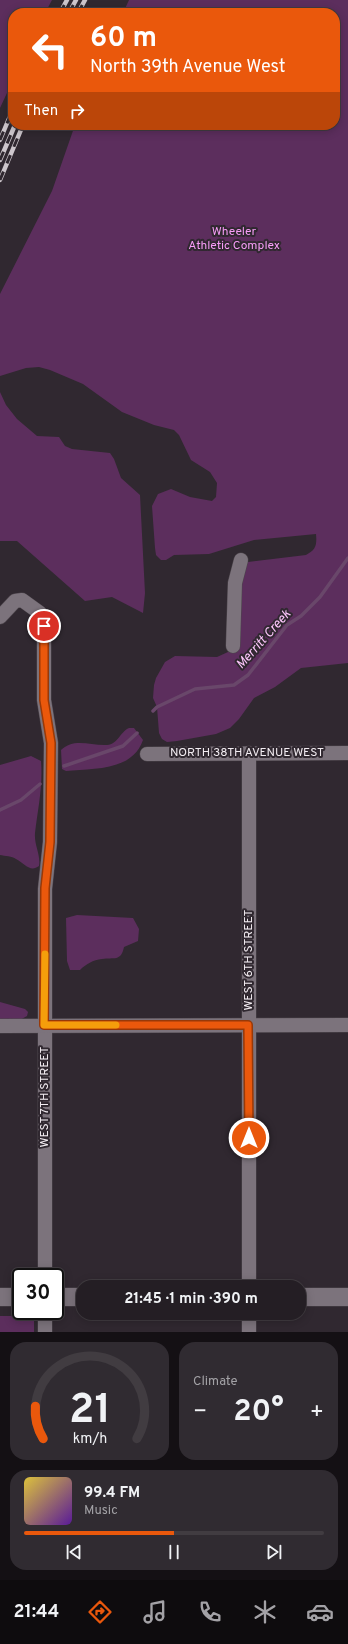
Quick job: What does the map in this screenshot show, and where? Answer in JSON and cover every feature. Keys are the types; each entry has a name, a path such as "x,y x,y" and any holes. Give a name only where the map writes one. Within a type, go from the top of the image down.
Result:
{"street":[{"path":"233,646 235,583 241,560"},
{"name":"WEST 7TH STREET","path":"0,617 15,601 22,600 40,614 44,626 44,700 51,743 50,842 45,888 45,1268"},
{"name":"WEST 6TH STREET","path":"249,753 249,1280"},
{"name":"NORTH 38TH AVENUE WEST","path":"147,754 348,753"},
{"path":"0,1026 348,1025"},
{"path":"0,1297 12,1297"},
{"path":"64,1297 76,1297"},
{"path":"306,1297 348,1297"},
{"path":"45,1320 45,1332"},
{"path":"249,1320 249,1332"}],"green space":[{"path":"0,0 52,0 48,8 8,8 8,91 0,108"},
{"name":"Wheeler Athletic Complex","path":"129,0 348,0 348,663 301,668 275,687 254,698 239,719 230,728 216,734 167,742 162,739 159,733 157,707 153,698 156,678 165,662 175,656 217,657 228,652 236,645 239,574 248,562 306,555 315,547 316,534 254,540 209,554 174,555 166,560 161,560 156,555 152,506 158,494 171,489 190,497 212,501 216,497 217,483 210,472 191,460 179,435 174,430 154,425 122,412 83,384 39,367 26,368 0,376 0,294 52,191 73,130 340,130 340,8 125,8"},
{"path":"0,392 6,405 17,419 37,436 59,437 65,446 72,449 110,453 114,459 121,478 140,495 145,593 143,613 112,597 85,601 17,541 0,541"},
{"path":"129,728 134,728 143,740 138,750 130,758 121,763 99,768 66,771 62,769 61,750 66,746 77,743 101,745 111,744"},
{"path":"31,756 41,761 40,797 35,833 39,866 36,868 27,867 14,858 0,855 0,765"},
{"path":"77,915 133,918 139,929 138,941 124,947 123,952 119,957 96,960 87,964 80,970 70,970 67,961 66,918"},
{"path":"0,1002 25,1009 28,1012 27,1016 20,1020 0,1019"},
{"path":"0,1316 12,1316 12,1320 34,1320 34,1332 0,1332"}],"waterway":[{"name":"Merritt Creek","path":"153,711 157,707 195,689 234,685 248,675 287,625 301,616 320,597 348,558"},
{"name":"Merritt Creek","path":"64,766 123,746 137,733"},
{"name":"Merritt Creek","path":"0,810 21,800 40,784"}],"railway":[{"path":"63,8 67,0"},
{"path":"72,8 76,0"},
{"path":"81,8 85,0"},
{"path":"0,140 8,121"},
{"path":"0,160 13,130"},
{"path":"0,180 21,130"}],"slow traffic":[{"path":"45,954 44,1025 116,1025"}],"route":[{"path":"44,626 44,700 51,743 50,842 45,888 44,1025 248,1025 249,1138"}]}
